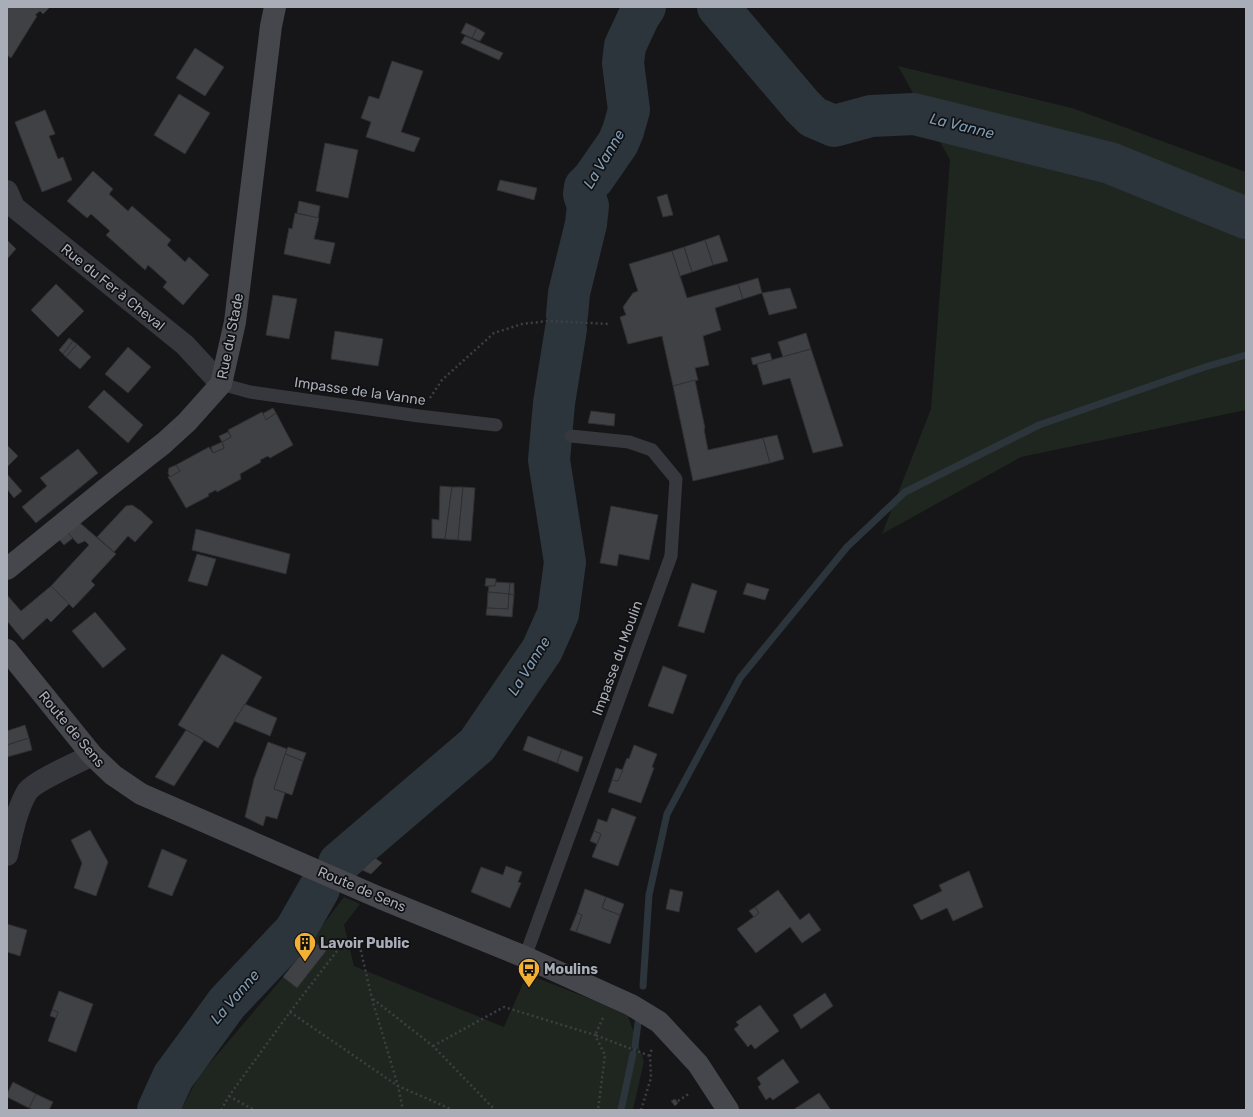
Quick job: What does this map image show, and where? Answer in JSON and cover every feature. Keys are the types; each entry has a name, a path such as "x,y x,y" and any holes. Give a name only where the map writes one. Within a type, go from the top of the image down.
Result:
{"street":[{"name":"Rue du Stade","path":"7,569 164,443 187,422 221,384 235,322 270,26 275,7"},
{"name":"Rue du Fer à Cheval","path":"7,191 14,207 185,345 221,384"},
{"name":"Route de Sens","path":"7,650 92,755 113,775 141,794 380,898 525,957 631,1005 659,1022 698,1064 728,1110"},
{"path":"7,854 12,812 28,791 50,776 92,755"}],"lane":[{"name":"Impasse de la Vanne","path":"221,384 250,392 419,416 496,424"},
{"name":"Impasse du Moulin","path":"525,957 671,556 676,479 652,450 629,442 571,436"}],"path":[{"path":"419,416 442,380 494,333 522,324 548,321 610,324"},
{"path":"222,1110 228,1096 340,947 360,947 372,999 398,1086 403,1110"},
{"path":"372,999 433,1046 495,1110"},
{"path":"433,1046 504,1007 595,1035 650,1056"},
{"path":"290,1012 398,1086 453,1110"},
{"path":"641,1110 651,1078 650,1056 659,1022"},
{"path":"595,1035 605,1054 598,1110"},
{"path":"228,1096 254,1110"}],"shaded area":[{"path":"898,66 1072,108 1246,172 1246,410 1021,457 882,534 931,409 950,160"},
{"path":"344,897 360,904 344,925 354,966 504,1027 527,974 593,1000 628,1016 644,1061 633,1110 181,1110 199,1076 284,976"}],"building":[{"path":"7,7 50,7 43,14 40,11 35,15 37,16 11,58 7,55"},
{"path":"466,23 477,28 472,38 461,33"},
{"path":"477,28 485,33 480,41 472,38"},
{"path":"465,36 503,53 499,60 461,43"},
{"path":"195,48 224,67 205,96 176,78"},
{"path":"392,61 423,71 401,132 420,138 414,152 366,137 371,122 361,118 369,96 379,99"},
{"path":"179,94 210,113 185,154 154,135"},
{"path":"45,110 55,134 49,136 58,159 63,157 72,180 42,192 15,122"},
{"path":"325,143 358,150 348,198 316,191"},
{"path":"93,171 113,189 109,194 128,211 132,206 171,240 167,245 185,262 189,257 209,275 183,305 163,287 167,282 148,265 145,270 106,235 110,231 91,214 87,218 67,201"},
{"path":"500,180 537,188 534,200 497,190"},
{"path":"667,194 673,215 663,217 657,197"},
{"path":"299,201 320,206 318,218 297,213"},
{"path":"295,213 319,218 314,239 335,243 330,264 284,254 289,228 292,229"},
{"path":"719,235 728,261 713,265 705,240"},
{"path":"7,240 16,249 7,259"},
{"path":"705,240 713,265 692,272 684,247"},
{"path":"684,247 692,272 680,276 672,251"},
{"path":"672,251 687,298 738,284 743,299 715,308 721,330 703,336 709,365 695,368 698,380 673,386 662,336 628,344 620,317 626,315 623,307 633,293 638,291 629,264"},
{"path":"758,278 762,293 743,299 738,284"},
{"path":"56,284 84,311 58,337 31,310"},
{"path":"790,288 797,308 769,315 762,293"},
{"path":"273,295 297,299 289,339 266,335"},
{"path":"335,331 383,339 378,366 331,359"},
{"path":"806,333 811,349 783,357 778,342"},
{"path":"69,338 73,341 63,354 59,350"},
{"path":"73,341 77,344 66,357 63,354"},
{"path":"77,344 91,357 80,369 66,357"},
{"path":"128,347 151,367 128,393 105,374"},
{"path":"811,349 843,446 813,453 790,378 763,385 757,364"},
{"path":"770,353 772,360 753,365 751,358"},
{"path":"695,380 708,450 763,438 770,463 693,481 673,386"},
{"path":"104,390 143,425 128,443 88,407"},
{"path":"273,408 276,413 266,420 262,414"},
{"path":"591,411 615,414 614,426 588,423"},
{"path":"262,412 266,420 276,413 293,445 270,458 268,456 260,460 261,462 240,474 241,479 217,492 216,490 208,494 209,496 186,508 168,477 180,471 176,465 209,447 213,453 224,448 222,442 231,437 228,430"},
{"path":"228,432 231,437 222,442 219,436"},
{"path":"777,435 784,459 770,463 763,438"},
{"path":"222,442 224,448 213,453 211,447"},
{"path":"7,445 18,456 7,467"},
{"path":"78,449 98,473 36,523 22,507 47,486 40,478"},
{"path":"176,465 180,471 170,477 168,473 169,468"},
{"path":"7,474 22,491 14,498 7,489"},
{"path":"440,486 452,487 445,539 432,538 432,519 439,520"},
{"path":"452,487 463,487 458,540 445,539"},
{"path":"463,487 475,488 471,541 458,540"},
{"path":"132,505 153,522 135,542 128,536 114,552 97,537 126,506"},
{"path":"611,506 658,515 649,560 619,554 617,566 600,563"},
{"path":"80,523 116,554 91,581 95,585 73,608 51,586 89,545 85,541 78,544 67,532"},
{"path":"196,529 290,554 286,574 192,550"},
{"path":"67,532 73,538 64,545 58,538"},
{"path":"197,554 216,559 207,586 188,581"},
{"path":"486,578 496,579 495,586 485,586"},
{"path":"496,582 510,583 509,594 488,592 489,586 495,586"},
{"path":"510,583 514,583 514,595 509,594"},
{"path":"692,583 717,591 704,633 678,626"},
{"path":"747,583 769,589 765,600 743,594"},
{"path":"51,586 69,604 51,622 47,618 23,640 7,621 7,595 21,611"},
{"path":"488,592 509,594 508,609 487,608"},
{"path":"509,594 514,595 512,617 486,615 487,608 508,609"},
{"path":"95,612 126,649 103,668 72,631"},
{"path":"222,654 262,677 218,748 178,725"},
{"path":"663,666 687,675 673,714 648,706"},
{"path":"245,704 277,718 270,736 234,721"},
{"path":"25,725 29,738 7,745 7,731"},
{"path":"186,730 204,740 174,786 155,777"},
{"path":"528,736 562,749 557,763 523,750"},
{"path":"29,738 32,750 7,757 7,745"},
{"path":"268,742 287,749 274,789 285,793 277,819 266,816 263,826 245,817 254,779"},
{"path":"634,745 657,754 652,767 654,768 641,803 608,792 612,780 618,781"},
{"path":"288,747 306,753 303,761 285,754"},
{"path":"562,749 583,757 578,772 557,763"},
{"path":"285,754 303,761 292,795 274,789"},
{"path":"616,768 623,770 618,781 612,780"},
{"path":"612,808 636,817 618,866 592,857 601,834 594,831 598,819 607,822"},
{"path":"90,830 108,862 96,896 74,888 82,863 71,840"},
{"path":"594,831 601,834 597,844 590,841"},
{"path":"162,849 187,860 172,896 148,887"},
{"path":"375,858 382,863 371,874 362,870"},
{"path":"506,866 522,872 518,882 521,883 510,908 471,892 481,867 503,875"},
{"path":"969,871 983,907 953,921 947,908 921,920 913,905 942,891 939,885"},
{"path":"585,889 606,897 602,908 620,915 610,944 576,932 582,915 577,913"},
{"path":"670,889 683,892 679,912 666,909"},
{"path":"778,890 800,920 809,913 821,930 802,943 790,927 756,953 737,929 759,913 755,907"},
{"path":"606,897 624,904 620,915 602,908"},
{"path":"755,907 759,913 754,917 749,911"},
{"path":"577,913 582,915 576,932 570,930"},
{"path":"7,924 27,930 20,956 7,952"},
{"name":"Lavoir Public","path":"312,940 326,951 297,988 283,977"},
{"path":"59,991 93,1004 76,1052 48,1041 58,1012 52,1010"},
{"path":"825,993 833,1006 801,1029 793,1015"},
{"path":"760,1005 779,1031 755,1049 751,1044 748,1047 734,1029 739,1025 736,1022"},
{"path":"52,1010 58,1012 56,1018 50,1016"},
{"path":"783,1059 799,1082 773,1100 770,1097 766,1100 758,1087 761,1084 757,1078"},
{"path":"13,1082 36,1094 29,1108 7,1097"},
{"path":"819,1093 831,1110 793,1110"},
{"path":"36,1094 53,1102 49,1110 34,1110 29,1108"},
{"path":"675,1099 678,1103 675,1106 671,1101"}],"waterway":[{"name":"La Vanne","path":"567,315 569,293 586,224 588,206 584,194 585,187 593,179 618,143 623,131 629,110 623,63 625,46 639,16 645,7"},
{"name":"La Vanne","path":"718,7 802,106 813,117 834,126 871,116 914,114 1110,163 1246,218"},
{"name":"La Vanne","path":"339,863 477,745 542,650 558,614 565,562 549,460 554,403 566,329"},
{"path":"643,986 649,895 667,814 740,678 847,547 905,492 1039,425 1205,367 1246,355"},
{"name":"La Vanne","path":"158,1110 173,1077 227,1003 295,931 319,889"},
{"path":"635,1046 638,1023"},
{"path":"621,1110 633,1054"}],"place":[{"name":"Lavoir Public","path":"305,962"},
{"name":"Moulins","path":"529,988"}]}
